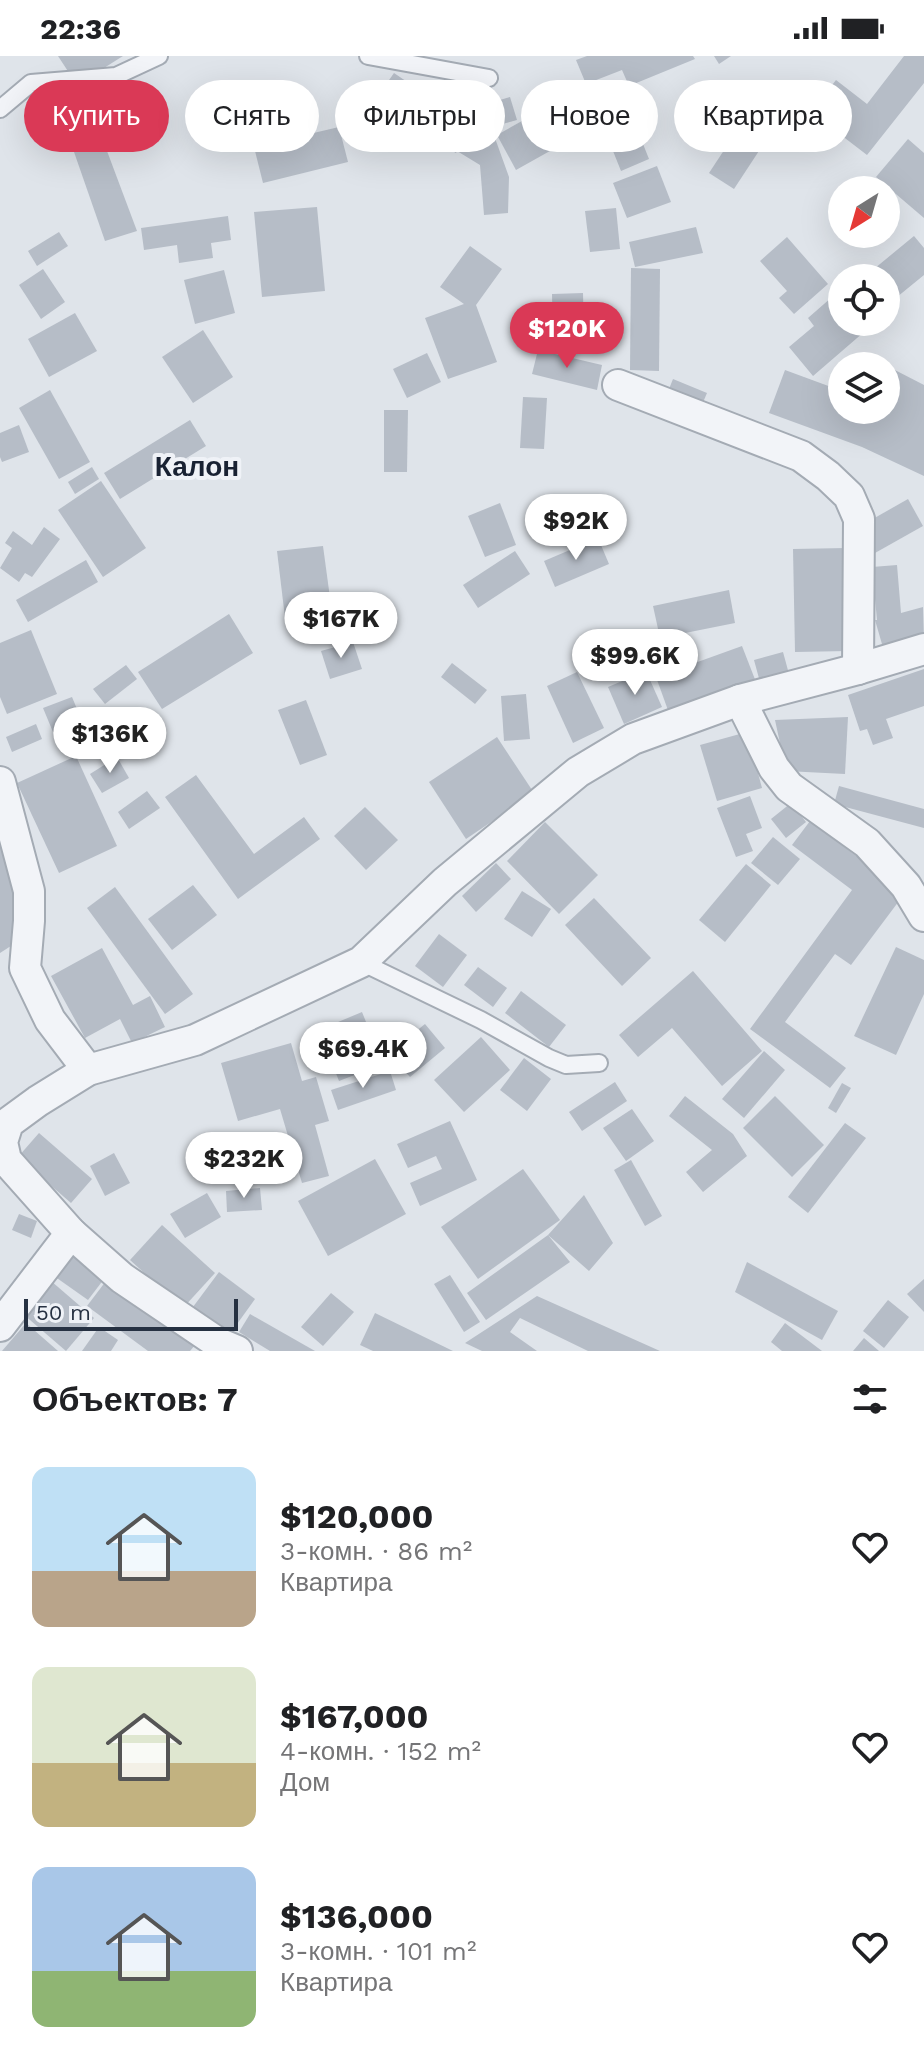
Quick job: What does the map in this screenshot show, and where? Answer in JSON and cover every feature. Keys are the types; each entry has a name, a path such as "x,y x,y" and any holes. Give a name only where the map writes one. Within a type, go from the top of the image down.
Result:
{"street":[{"path":"618,385 801,456 849,496 859,519 858,669"},
{"path":"237,1351 218,1343 122,1278 71,1233 6,1160 2,1142 8,1123 88,1070 195,1040 361,962 445,882 578,772 633,739 740,700 924,649"},
{"path":"740,700 774,768 789,787 867,843 906,886 924,916"},
{"path":"0,782 29,891 29,921 13,973 88,1070"},
{"path":"0,1326 71,1233"}],"lane":[{"path":"0,109 31,83 116,76 159,56"},
{"path":"368,56 489,78"},
{"path":"361,962 481,1020 549,1058 566,1065 599,1063"}],"building":[{"path":"58,56 123,56 85,80 74,80"},
{"path":"587,56 693,56 695,59 644,80 626,80 622,70 596,80 584,80 576,60"},
{"path":"714,56 731,56 719,64"},
{"path":"904,56 924,56 924,83 867,155 852,143 852,92 867,104"},
{"path":"394,73 404,80 389,80"},
{"path":"510,97 517,120 505,123 505,98"},
{"path":"521,122 521,152 548,152 516,170 505,150 505,131"},
{"path":"335,128 335,152 345,152 348,162 263,183 255,152 319,152 319,132"},
{"path":"908,139 924,153 924,218 900,198 900,176 877,176"},
{"path":"74,152 107,152 137,231 105,241"},
{"path":"459,152 500,152 509,177 508,213 484,215 480,165"},
{"path":"613,152 646,152 649,159 621,171"},
{"path":"723,152 758,152 734,189 709,173"},
{"path":"657,166 671,202 627,218 613,183"},
{"path":"317,207 325,291 262,297 254,212"},
{"path":"616,208 620,249 590,252 585,211"},
{"path":"228,216 231,240 211,243 213,258 179,263 177,245 144,250 141,228"},
{"path":"696,227 703,253 635,267 629,242"},
{"path":"59,232 68,246 37,266 28,251"},
{"path":"914,236 924,248 924,275 900,295 900,264 880,264"},
{"path":"787,237 828,284 794,314 779,298 787,291 760,261"},
{"path":"470,246 502,269 476,305 497,362 448,379 425,318 464,304 440,287"},
{"path":"631,268 660,269 659,371 630,370"},
{"path":"43,269 65,302 41,319 19,285"},
{"path":"224,270 235,313 195,324 184,280"},
{"path":"583,293 584,336 553,336 552,294"},
{"path":"828,300 828,336 859,336 841,352 828,352 828,363 813,376 789,347 814,326 808,318"},
{"path":"75,313 97,351 49,377 28,339"},
{"path":"203,330 233,377 193,403 162,357"},
{"path":"538,350 602,365 597,390 532,374"},
{"path":"427,353 441,382 407,398 393,369"},
{"path":"785,370 828,386 828,424 900,424 900,373 924,385 924,476 862,447 769,413"},
{"path":"673,379 707,393 701,407 667,394"},
{"path":"50,390 90,462 59,479 19,408"},
{"path":"523,397 547,398 544,449 520,448"},
{"path":"384,410 408,410 407,472 384,472"},
{"path":"190,420 206,446 120,499 104,473"},
{"path":"19,425 29,452 2,462 0,433"},
{"path":"92,467 99,479 75,494 68,482"},
{"path":"101,481 146,548 103,577 58,510"},
{"path":"908,499 923,526 875,553 871,520"},
{"path":"500,503 516,545 485,557 468,516"},
{"path":"44,527 60,539 32,577 25,573 19,582 0,568 12,548 5,543 13,531 32,545"},
{"path":"598,538 609,564 555,587 544,561"},
{"path":"323,546 333,620 286,626 277,551"},
{"path":"846,548 848,651 795,652 793,549"},
{"path":"515,551 530,574 478,608 463,585"},
{"path":"86,560 98,582 28,622 16,600"},
{"path":"897,565 901,613 923,607 924,640 884,651 875,620 872,567"},
{"path":"729,590 735,623 660,638 653,606"},
{"path":"229,614 253,653 162,709 138,672"},
{"path":"31,630 57,694 7,714 0,697 0,643"},
{"path":"353,642 362,669 330,679 321,651"},
{"path":"742,646 756,682 669,713 656,677"},
{"path":"783,652 789,674 760,682 754,660"},
{"path":"452,663 487,690 475,704 441,677"},
{"path":"126,665 137,679 105,704 93,689"},
{"path":"924,669 924,706 886,719 893,738 873,745 867,729 860,731 848,695"},
{"path":"646,671 662,707 624,724 608,687"},
{"path":"577,672 604,728 573,743 547,686"},
{"path":"526,694 530,739 504,741 501,696"},
{"path":"72,697 82,721 53,732 43,708"},
{"path":"306,700 327,755 300,765 278,710"},
{"path":"848,717 845,774 786,771 775,720"},
{"path":"36,724 42,739 12,752 6,737"},
{"path":"747,732 762,788 717,801 700,745"},
{"path":"497,737 534,793 466,839 429,782"},
{"path":"76,756 117,846 59,873 17,783"},
{"path":"117,757 129,778 102,793 90,774"},
{"path":"196,775 254,854 304,817 320,839 238,899 165,797"},
{"path":"839,786 924,809 924,828 834,804"},
{"path":"147,791 160,808 129,829 118,812"},
{"path":"750,796 762,828 746,834 753,851 736,857 717,808"},
{"path":"791,803 806,822 786,838 771,819"},
{"path":"365,807 398,840 366,870 334,836"},
{"path":"810,821 905,893 851,965 835,954 785,1022 846,1068 830,1088 750,1029 852,890 792,845"},
{"path":"545,822 598,875 559,914 507,861"},
{"path":"0,836 29,910 14,944 0,953"},
{"path":"773,837 800,859 778,885 751,863"},
{"path":"496,863 511,879 476,912 462,896"},
{"path":"746,864 771,885 725,942 699,920"},
{"path":"193,885 217,915 172,950 148,919"},
{"path":"115,887 193,994 165,1014 87,908"},
{"path":"522,891 551,909 532,937 504,919"},
{"path":"594,898 651,958 622,986 565,925"},
{"path":"439,934 467,955 443,987 415,966"},
{"path":"896,947 924,960 924,994 896,1055 854,1036"},
{"path":"102,948 133,1005 150,996 165,1027 132,1043 120,1019 85,1038 51,976"},
{"path":"478,967 507,988 493,1007 464,985"},
{"path":"693,971 762,1051 722,1086 672,1028 638,1057 619,1035"},
{"path":"521,991 566,1025 549,1047 505,1013"},
{"path":"362,1012 383,1064 339,1081 319,1030"},
{"path":"425,1024 445,1048 410,1077 389,1053"},
{"path":"481,1037 510,1070 464,1112 434,1080"},
{"path":"291,1043 302,1081 316,1077 329,1121 315,1125 329,1176 302,1183 280,1109 238,1121 221,1063"},
{"path":"764,1051 785,1070 744,1118 722,1099"},
{"path":"524,1058 551,1079 527,1111 500,1090"},
{"path":"390,1071 396,1090 338,1110 331,1090"},
{"path":"615,1082 627,1101 582,1131 569,1112"},
{"path":"842,1083 851,1088 836,1113 828,1108"},
{"path":"685,1096 733,1134 747,1156 703,1192 686,1172 712,1150 669,1116"},
{"path":"775,1096 824,1145 792,1177 743,1128"},
{"path":"632,1109 654,1141 626,1161 603,1128"},
{"path":"450,1121 477,1180 420,1206 410,1183 442,1169 436,1156 408,1168 397,1144"},
{"path":"845,1123 866,1138 808,1213 788,1197"},
{"path":"39,1133 92,1179 71,1203 18,1157"},
{"path":"114,1153 130,1183 105,1196 90,1166"},
{"path":"375,1159 406,1214 328,1256 298,1201"},
{"path":"631,1160 662,1216 645,1226 614,1170"},
{"path":"523,1169 560,1220 478,1279 441,1227"},
{"path":"260,1188 262,1210 227,1212 226,1191"},
{"path":"207,1193 221,1217 185,1238 170,1214"},
{"path":"584,1195 613,1243 589,1271 548,1235"},
{"path":"19,1214 37,1221 31,1238 12,1230"},
{"path":"162,1225 215,1273 183,1308 130,1260"},
{"path":"548,1235 570,1262 486,1320 467,1293"},
{"path":"69,1254 104,1279 88,1300 54,1276"},
{"path":"747,1262 838,1311 822,1340 735,1292"},
{"path":"219,1272 255,1299 227,1338 190,1311"},
{"path":"450,1275 480,1322 464,1332 434,1284"},
{"path":"924,1279 924,1312 907,1294"},
{"path":"51,1281 94,1318 66,1351 23,1314"},
{"path":"106,1281 195,1345 190,1351 148,1351 87,1306"},
{"path":"331,1293 354,1312 323,1346 301,1327"},
{"path":"537,1296 660,1351 588,1351 520,1318 510,1332 537,1351 482,1351 465,1343"},
{"path":"888,1300 909,1317 884,1348 863,1331"},
{"path":"375,1313 453,1351 373,1351 360,1345"},
{"path":"250,1314 315,1351 270,1351 239,1332"},
{"path":"26,1323 58,1351 2,1351"},
{"path":"785,1323 822,1351 782,1351 771,1342"},
{"path":"99,1327 118,1340 111,1351 82,1351"},
{"path":"864,1338 879,1351 853,1351"}],"district":[{"name":"Калон","path":"197,466"}]}
